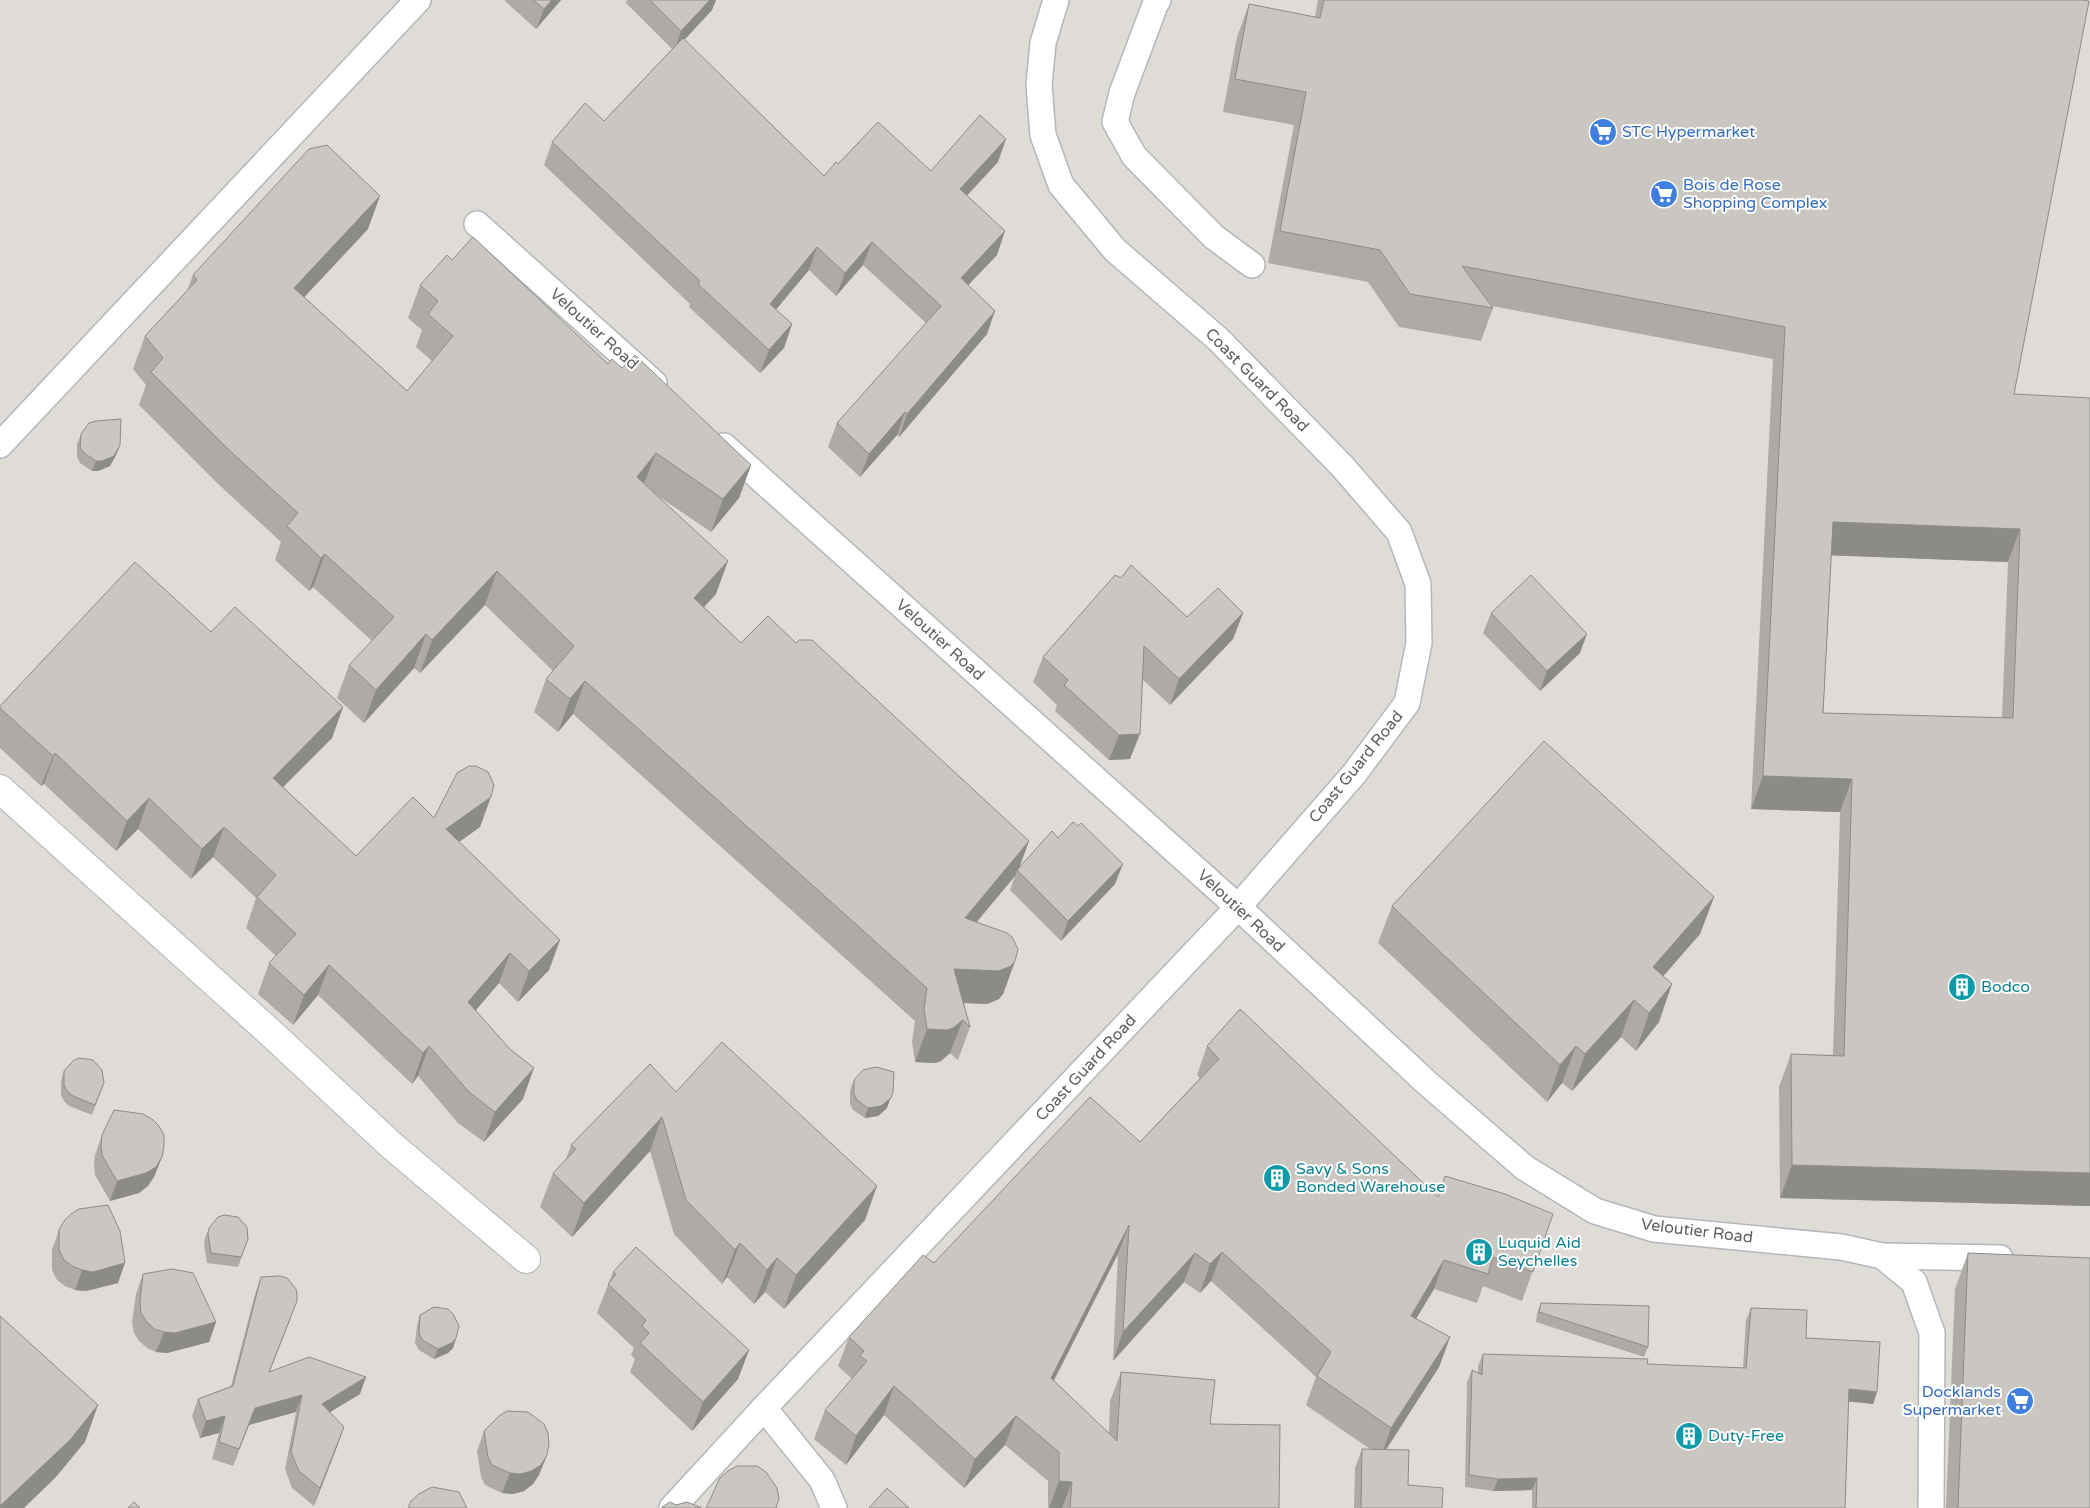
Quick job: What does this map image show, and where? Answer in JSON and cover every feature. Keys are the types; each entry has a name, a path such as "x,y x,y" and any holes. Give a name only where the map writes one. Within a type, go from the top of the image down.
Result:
{"street":[{"path":"0,789 274,1036 391,1145 526,1259"}],"lane":[{"path":"0,445 418,0"},
{"name":"Coast Guard Road","path":"672,1508 764,1408 1238,907 1354,774 1407,703 1419,643 1418,584 1399,532 1342,466 1219,340 1115,250 1061,185 1043,135 1039,85 1043,44 1056,0"},
{"path":"1158,0 1122,93 1115,122 1134,156 1214,237 1252,265"},
{"name":"Veloutier Road","path":"477,224 669,396"},
{"name":"Veloutier Road","path":"706,430 1238,907 1427,1083 1525,1168 1595,1211 1654,1229 1841,1247 1882,1256 1914,1282 1932,1333 1931,1508"},
{"path":"1882,1256 2021,1258"},
{"path":"764,1408 822,1480 834,1508"}],"shaded area":[{"path":"0,0 2090,0 2090,1508 0,1508"}],"building":[{"path":"533,0 552,0 544,9"},
{"path":"650,0 710,0 681,31"},
{"path":"1324,0 2089,1 2014,394 2090,398 2090,1173 1792,1165 1791,1054 1844,1056 1852,779 1763,776 1785,327 1462,266 1493,308 1410,294 1380,250 1280,231 1306,92 1235,79 1249,4 1320,18","holes":["1833,522 2020,529 2013,718 1823,713"]},
{"path":"683,38 824,176 878,122 931,171 980,115 1006,139 960,189 1005,231 961,278 995,311 907,414 905,412 869,454 837,423 941,306 872,242 845,273 817,247 770,304 792,324 769,350 698,284 700,281 552,142 585,103 604,121"},
{"path":"327,145 380,196 294,288 407,391 453,336 428,314 438,301 420,285 447,255 452,260 473,237 608,364 612,359 622,368 635,355 751,465 723,499 656,453 637,477 728,561 694,598 741,643 768,616 796,643 799,640 812,640 1029,841 965,918 1007,933 1012,937 1018,949 1015,961 1011,966 999,971 954,969 970,1027 963,1020 947,1030 927,1029 924,1009 927,988 585,681 570,699 546,679 574,646 497,571 432,640 426,634 376,690 349,665 394,617 325,554 321,558 287,526 298,513 228,449 151,372 163,358 145,336 197,280 193,275 309,149"},
{"path":"121,419 120,445 114,456 102,461 96,461 84,453 80,447 81,434 89,423"},
{"path":"135,562 211,632 235,607 343,707 273,778 356,856 413,797 434,818 457,773 469,766 476,766 488,772 494,785 491,797 446,829 560,940 529,971 510,953 468,1002 510,1049 534,1068 495,1112 469,1092 429,1046 423,1053 329,965 304,995 269,963 296,934 257,897 276,875 224,827 202,849 149,798 127,821 55,753 53,756 0,708"},
{"path":"1131,565 1187,617 1218,588 1243,613 1179,679 1144,646 1140,734 1119,735 1064,685 1068,680 1043,657 1115,575 1121,578"},
{"path":"1531,575 1587,634 1547,671 1491,613"},
{"path":"1544,741 1714,897 1653,967 1672,984 1649,1013 1634,1000 1585,1054 1576,1046 1560,1065 1392,906"},
{"path":"1073,822 1078,826 1081,823 1123,864 1068,921 1017,870 1052,831 1058,838"},
{"path":"1240,1009 1438,1197 1445,1176 1505,1194 1553,1214 1533,1272 1493,1257 1488,1274 1444,1260 1411,1316 1450,1337 1391,1428 1317,1376 1331,1352 1222,1252 1210,1264 1195,1253 1123,1332 1129,1225 1051,1378 1117,1441 1121,1372 1215,1380 1210,1424 1280,1425 1279,1508 1070,1508 1072,1482 1059,1481 1059,1452 1016,1416 975,1459 894,1386 856,1436 825,1410 867,1361 860,1356 864,1351 849,1337 923,1255 934,1263 1090,1097 1140,1142 1219,1059 1207,1046"},
{"path":"722,1042 877,1186 796,1275 777,1258 767,1270 740,1243 735,1250 686,1200 662,1117 584,1203 553,1173 576,1149 571,1145 650,1064 676,1092"},
{"path":"79,1058 93,1060 102,1070 104,1083 95,1105 73,1096 64,1085 64,1071 73,1061"},
{"path":"876,1067 894,1072 893,1092 891,1098 881,1106 868,1108 857,1100 854,1094 854,1080 863,1070"},
{"path":"114,1110 143,1114 159,1126 164,1135 162,1157 156,1167 146,1173 117,1181 102,1155 101,1145 102,1135"},
{"path":"108,1205 120,1231 125,1263 93,1272 72,1266 64,1260 59,1250 59,1230 64,1221 79,1209"},
{"path":"224,1215 238,1217 247,1227 248,1239 241,1257 211,1253 209,1228 218,1217"},
{"path":"636,1247 749,1350 703,1402 640,1343 649,1333 642,1326 646,1320 608,1284 616,1274 613,1272"},
{"name":"Docklands Supermarket","path":"1968,1253 2090,1258 2090,1508 1958,1508"},
{"path":"172,1269 193,1273 216,1322 175,1333 154,1329 146,1321 141,1313 140,1302 143,1274"},
{"path":"280,1276 287,1278 296,1289 297,1301 269,1372 309,1357 366,1377 322,1404 344,1427 320,1488 299,1471 291,1452 302,1395 255,1408 239,1449 219,1442 225,1416 206,1421 198,1399 233,1386 261,1277"},
{"path":"1541,1303 1649,1306 1648,1347 1539,1312"},
{"path":"434,1307 448,1309 459,1326 456,1338 452,1343 438,1349 422,1340 419,1333 420,1315"},
{"name":"Duty-Free","path":"1751,1308 1807,1310 1806,1338 1880,1342 1877,1392 1849,1389 1845,1508 1536,1508 1537,1478 1498,1479 1469,1475 1472,1370 1482,1375 1483,1354 1648,1359 1647,1364 1746,1368"},
{"path":"0,1316 98,1405 70,1440 0,1506"},
{"path":"507,1411 528,1412 544,1424 548,1433 547,1455 541,1465 531,1471 521,1474 510,1473 492,1465 488,1457 484,1431"},
{"path":"1362,1449 1409,1450 1408,1485 1443,1488 1442,1508 1361,1508"},
{"path":"737,1466 757,1466 766,1472 777,1488 779,1499 776,1508 706,1508 720,1478"},
{"path":"432,1487 459,1492 467,1508 408,1508 411,1501 419,1494"},
{"path":"887,1488 909,1508 869,1508"},
{"path":"134,1502 140,1508 128,1508"},
{"path":"670,1502 676,1505 687,1502 702,1508 662,1508"}],"place":[{"name":"STC Hypermarket","path":"1603,132"},
{"name":"Bois de Rose Shopping Complex","path":"1664,194"},
{"name":"Bodco","path":"1962,987"},
{"name":"Savy & Sons Bonded Warehouse","path":"1277,1178"},
{"name":"Luquid Aid Seychelles","path":"1479,1252"},
{"name":"Docklands Supermarket","path":"2020,1401"},
{"name":"Duty-Free","path":"1689,1436"}]}
